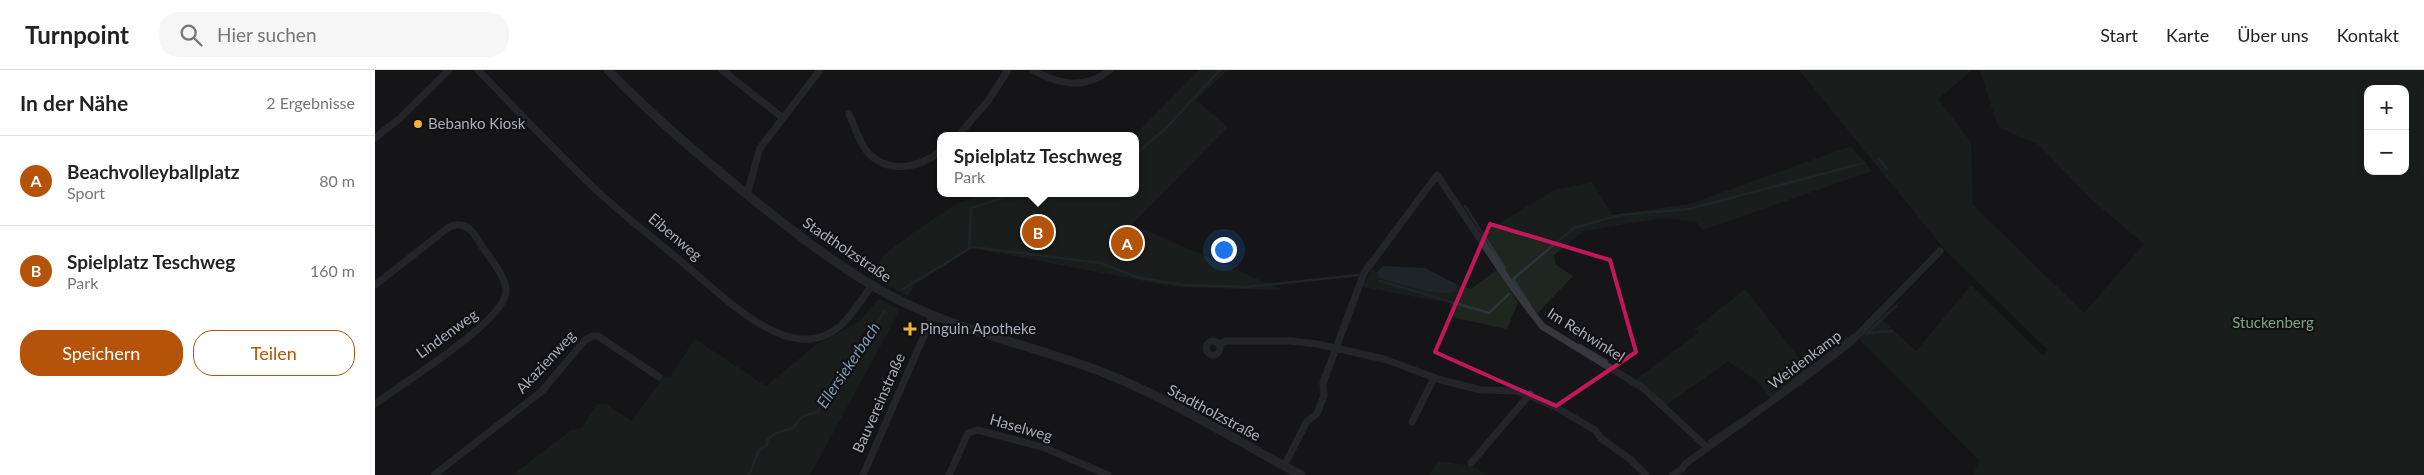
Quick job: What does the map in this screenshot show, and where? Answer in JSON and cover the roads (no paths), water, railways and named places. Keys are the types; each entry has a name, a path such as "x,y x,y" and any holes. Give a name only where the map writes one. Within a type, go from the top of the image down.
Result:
{"street":[{"path":"375,138 387,130 441,73 449,70"},
{"name":"Eibenweg","path":"478,70 593,187 711,286 770,329 801,339 827,335 845,322 872,285"},
{"name":"Stadtholzstraße","path":"608,70 667,129 820,251 872,285 933,315 1071,361 1126,382 1286,470 1301,475"},
{"path":"722,70 783,118"},
{"path":"747,194 760,148 821,70"},
{"path":"962,132 980,111 1008,70"},
{"path":"1033,70 1051,79 1074,84 1095,81 1110,70"},
{"path":"849,114 864,147 882,163 895,167 912,167 929,161 937,154"},
{"name":"Im Rehwinkel","path":"1335,348 1364,272 1437,175 1514,290 1542,326 1643,388 1708,448"},
{"name":"Lindenweg","path":"375,285 449,227 462,224 471,230 504,281 506,292 503,304 475,334 375,404"},
{"name":"Weidenkamp","path":"1673,475 1682,470 1685,464 1851,342 1940,251"},
{"name":"Bauvereinstraße","path":"863,475 933,315"},
{"name":"Akazienweg","path":"434,475 542,391 585,340 593,336 599,336 659,377"},
{"path":"1218,344 1226,342 1290,341 1335,348 1405,365 1434,378 1481,390 1517,391 1531,394 1595,430 1601,438 1631,460 1646,475"},
{"path":"1286,470 1307,421 1317,414 1325,395 1323,383 1335,348"},
{"path":"1412,422 1434,378"},
{"path":"1471,463 1531,394"},
{"name":"Haselweg","path":"949,475 968,433 978,430 1045,448 1108,475"}],"waterway":[{"name":"Ellersiekerbach","path":"1139,152 1166,128 1220,70"},
{"path":"1879,159 1887,169"},
{"path":"1530,305 1513,279 1574,228 1620,215 1689,209 1864,163"},
{"name":"Ellersiekerbach","path":"903,289 969,249 971,208 1005,197"},
{"path":"1465,206 1505,268"},
{"path":"969,249 973,247 1101,263 1136,277 1183,285 1247,287 1358,275"},
{"path":"1380,281 1489,313 1509,294"},
{"path":"1866,334 1896,306"},
{"name":"Ellersiekerbach","path":"749,475 759,450 767,445 768,439 774,434 793,428 803,416 818,412 822,402 837,382 844,367 853,360 885,311"},
{"path":"1867,333 1893,331"},
{"path":"1771,398 1853,335"},
{"path":"1580,345 1607,361"},
{"path":"1749,414 1760,406"},
{"path":"1709,441 1743,418"}],"place":[{"name":"Bebanko Kiosk","path":"418,124"},
{"name":"Spielplatz Teschweg","path":"1038,232"},
{"name":"Beachvolleyballplatz","path":"1127,243"},
{"name":"Pinguin Apotheke","path":"910,329"}],"park label":[{"name":"Stuckenberg","path":"2273,323"}]}
